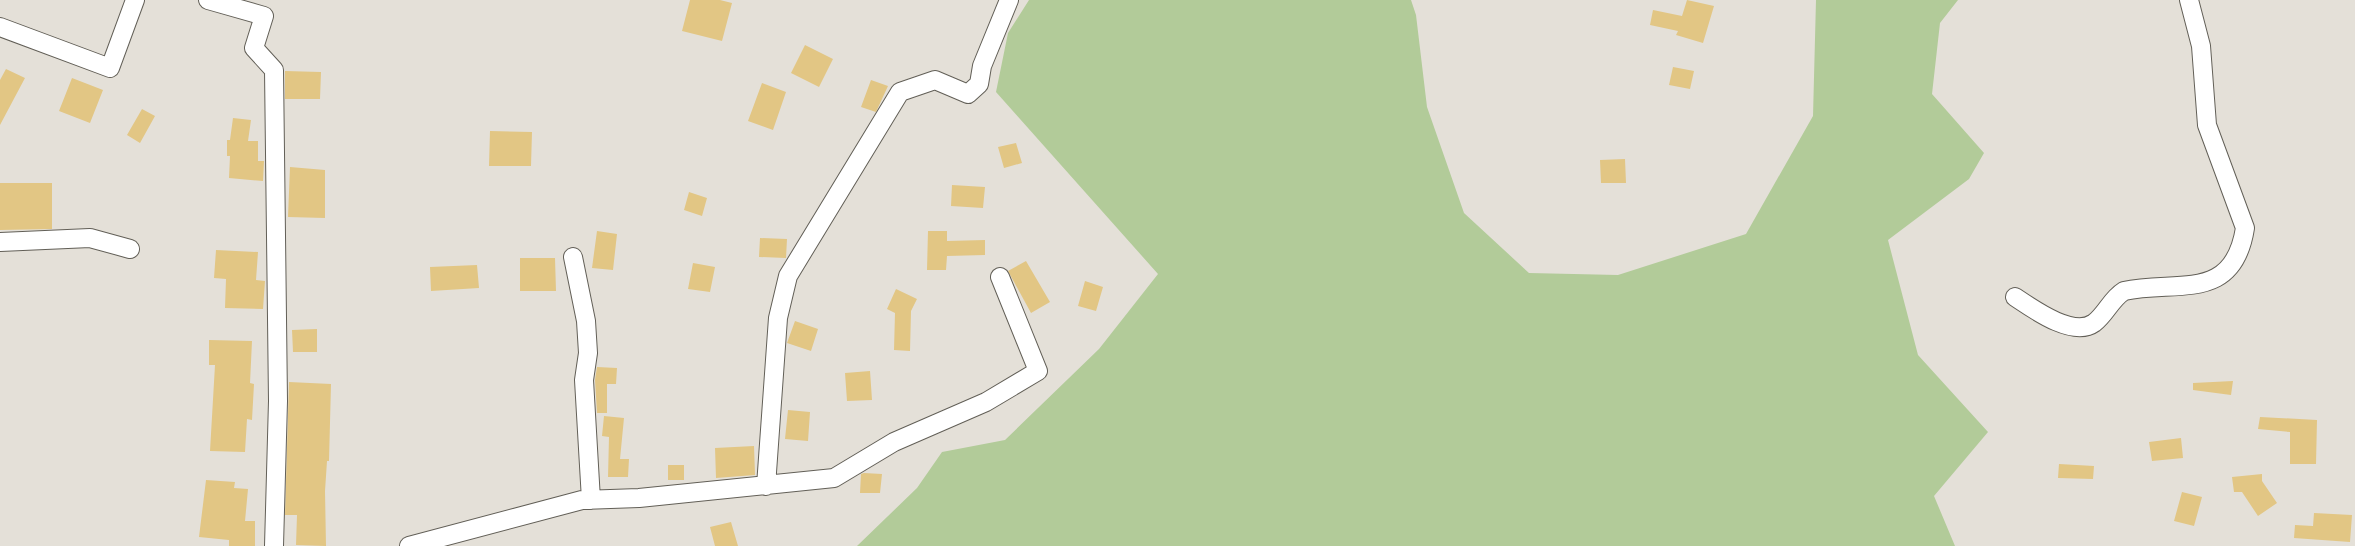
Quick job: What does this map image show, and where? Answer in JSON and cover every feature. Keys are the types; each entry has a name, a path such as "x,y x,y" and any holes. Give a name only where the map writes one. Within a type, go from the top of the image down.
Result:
{"street":[{"path":"0,27 110,68 135,0"},
{"path":"208,0 264,16 254,48 274,70 278,401 274,546"},
{"path":"766,486 778,318 788,276 900,92 934,80 968,94 979,84 982,66 1009,0"},
{"path":"2015,298 2051,321 2079,326 2093,324 2117,296 2124,291 2209,282 2222,274 2236,256 2245,228 2207,125 2201,46 2189,0"},
{"path":"0,242 90,238 130,249"},
{"path":"573,257 586,321 588,353 584,380 591,500"},
{"path":"409,546 481,525 591,500 766,486 834,478 894,442 986,402 1038,371 1000,277"}],"green space":[{"path":"1029,0 1411,0 1416,15 1427,107 1464,213 1529,273 1618,275 1746,234 1813,116 1816,0 1958,0 1940,23 1932,94 1984,153 1969,179 1888,240 1918,355 1988,432 1934,496 1955,546 857,546 917,488 942,452 1005,440 1099,349 1158,274 996,92 1008,33"}],"building":[{"path":"690,0 720,0 732,3 722,41 682,31"},
{"path":"1687,0 1714,6 1703,43 1676,35 1678,31 1650,25 1653,10 1682,16"},
{"path":"805,45 833,59 819,87 791,73"},
{"path":"1673,67 1694,71 1690,89 1669,85"},
{"path":"6,69 25,78 0,125 0,80"},
{"path":"285,71 321,72 320,99 285,99"},
{"path":"72,78 103,90 90,123 59,111"},
{"path":"871,80 888,86 876,112 861,107"},
{"path":"762,83 786,92 773,130 748,121"},
{"path":"142,109 155,116 140,143 127,135"},
{"path":"233,118 251,120 248,141 258,141 258,161 264,161 263,181 229,178 230,156 227,156 227,140 230,140"},
{"path":"490,131 532,132 531,166 489,166"},
{"path":"1016,143 1022,163 1004,168 998,147"},
{"path":"1625,159 1626,183 1601,183 1600,160"},
{"path":"290,167 325,170 325,218 288,217"},
{"path":"0,183 52,183 52,229 0,230"},
{"path":"952,185 985,187 983,208 951,206"},
{"path":"689,192 707,198 702,216 684,210"},
{"path":"597,231 617,234 613,270 592,268"},
{"path":"928,231 947,231 947,241 985,240 985,255 947,256 946,270 927,270"},
{"path":"760,238 787,239 786,258 759,257"},
{"path":"216,250 258,252 256,280 265,281 263,309 225,308 226,279 214,278"},
{"path":"520,258 555,258 556,291 520,291"},
{"path":"1026,261 1050,302 1031,313 1008,271"},
{"path":"693,263 715,267 710,292 688,289"},
{"path":"477,265 479,288 431,291 430,267"},
{"path":"1085,281 1103,287 1096,311 1078,306"},
{"path":"896,289 917,299 911,311 910,351 894,350 895,313 887,309"},
{"path":"795,321 818,329 811,351 787,343"},
{"path":"317,329 317,352 293,352 292,330"},
{"path":"209,340 252,341 250,383 254,384 252,420 247,419 245,452 210,451 215,365 209,365"},
{"path":"597,367 617,368 616,384 607,384 607,413 597,413 595,380"},
{"path":"870,371 872,400 847,401 845,373"},
{"path":"2233,381 2231,395 2193,390 2193,383"},
{"path":"289,382 331,384 329,461 327,461 325,491 326,546 296,545 297,515 285,515"},
{"path":"788,410 810,412 808,441 785,439"},
{"path":"604,416 624,418 620,459 629,459 628,477 608,477 609,437 602,436"},
{"path":"2260,417 2317,420 2316,464 2290,464 2290,432 2258,429"},
{"path":"2181,438 2183,458 2152,461 2149,442"},
{"path":"754,446 755,475 716,478 715,448"},
{"path":"2059,464 2094,466 2093,479 2058,478"},
{"path":"668,465 684,465 684,480 668,480"},
{"path":"861,474 882,474 880,493 860,493"},
{"path":"2262,474 2262,481 2277,503 2258,516 2242,492 2234,492 2232,477"},
{"path":"206,480 235,482 234,488 248,489 245,521 255,521 255,546 229,546 229,540 199,537"},
{"path":"2182,492 2202,497 2194,526 2174,521"},
{"path":"2314,513 2352,515 2350,542 2294,538 2295,525 2313,526"},
{"path":"731,522 738,546 715,546 710,527"}]}
